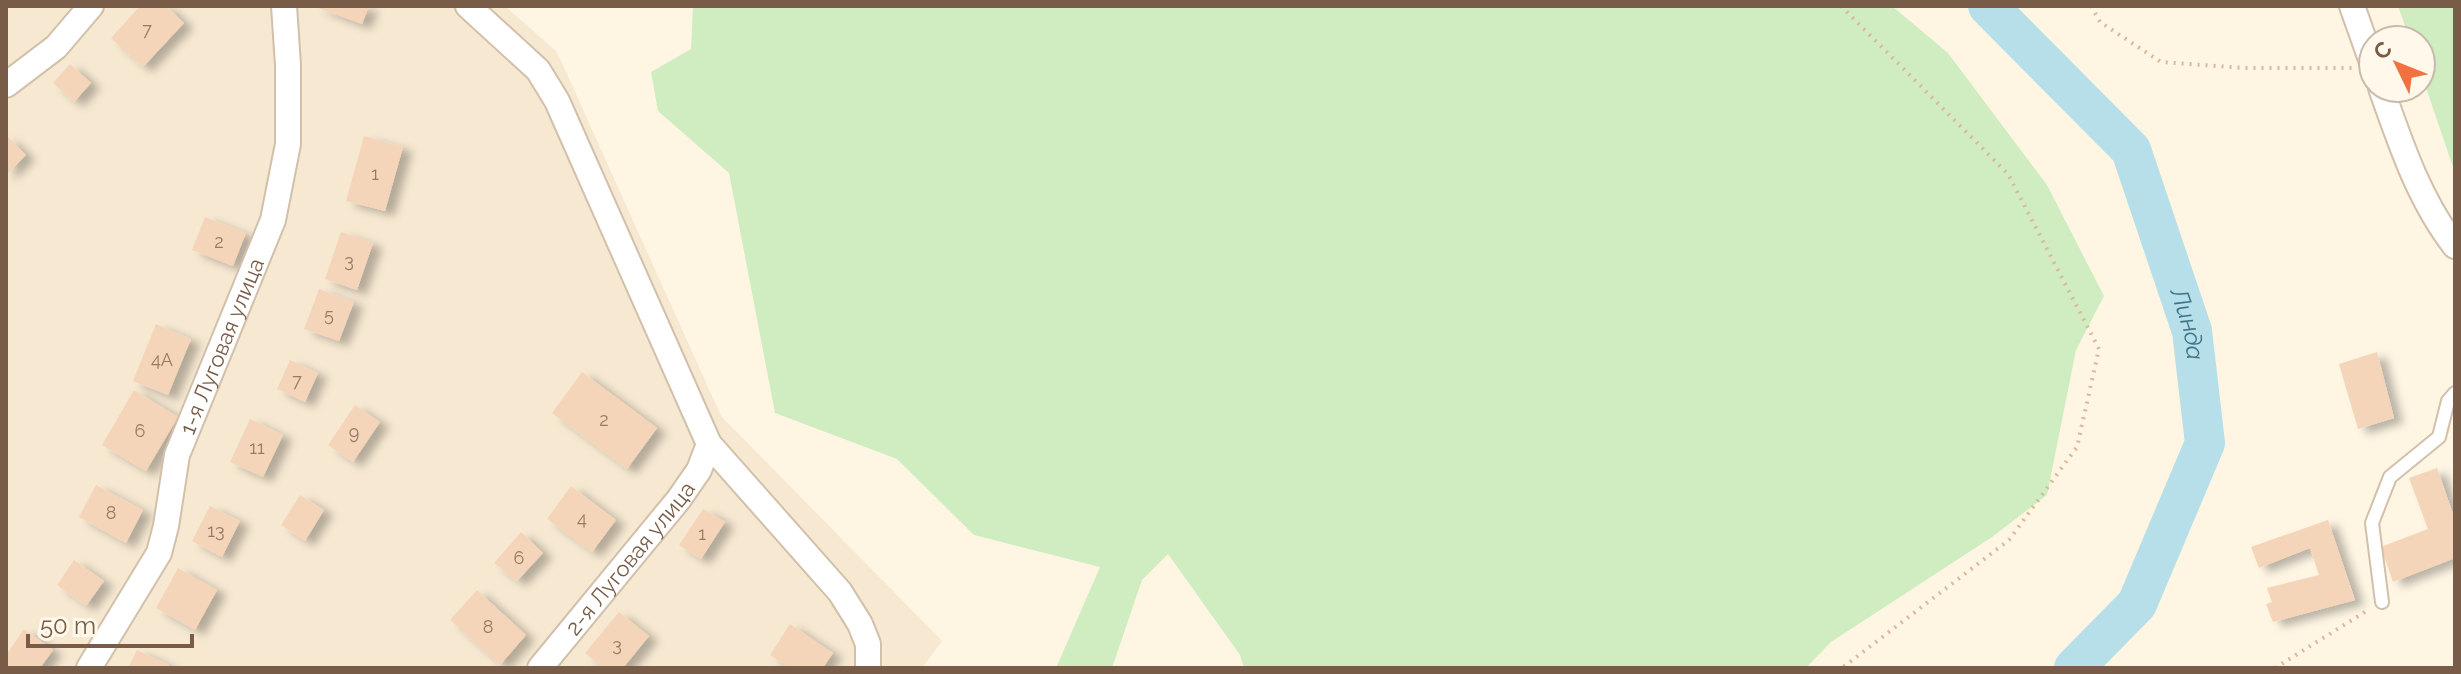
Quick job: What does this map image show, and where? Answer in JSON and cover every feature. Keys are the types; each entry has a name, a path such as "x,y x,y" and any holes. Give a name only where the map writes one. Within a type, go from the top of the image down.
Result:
{"street":[{"path":"6,85 56,47 91,6"},
{"name":"1-я Луговая улица","path":"89,668 159,553 177,455 273,220 288,144 284,6"},
{"path":"468,6 538,70 557,101 709,444 840,592 860,624 868,656"},
{"path":"2352,6 2357,28"},
{"path":"2387,104 2425,199 2455,246"},
{"name":"2-я Луговая улица","path":"540,668 679,499 699,470 709,444"}],"lane":[{"path":"2382,602 2372,523 2390,477 2439,437 2448,401 2455,393"}],"path":[{"path":"1841,6 2008,174 2099,349 2077,447 2009,540 1842,668"},
{"path":"2091,6 2100,22 2161,62 2244,68 2357,67"},
{"path":"2275,668 2382,602"}],"shaded area":[{"path":"6,6 505,6 557,52 721,416 942,641 922,668 6,668"}],"green space":[{"path":"693,6 1892,6 1948,53 2047,185 2104,296 2076,350 2047,495 1992,537 1831,642 1806,668 1244,668 1240,655 1168,554 1142,580 1112,668 1056,668 1100,567 974,535 897,459 775,413 729,173 658,111 651,72 691,49"},
{"path":"2398,6 2455,6 2455,173 2432,104 2437,104 2437,24 2404,24"}],"building":[{"path":"140,6 166,6 184,23 143,67 111,38"},
{"path":"313,6 369,6 362,24"},
{"path":"70,64 91,83 74,102 53,83"},
{"path":"6,135 26,155 6,175"},
{"path":"364,136 403,147 385,211 346,201"},
{"path":"205,217 246,233 233,266 192,250"},
{"path":"341,232 373,243 357,290 325,279"},
{"path":"319,289 354,302 339,341 304,329"},
{"path":"156,324 191,339 168,395 133,381"},
{"path":"2377,352 2394,418 2358,429 2339,364"},
{"path":"290,360 318,373 305,402 277,389"},
{"path":"582,372 657,428 627,469 552,413"},
{"path":"134,390 178,417 146,471 102,445"},
{"path":"355,405 380,422 353,462 328,445"},
{"path":"250,419 283,435 263,477 230,462"},
{"path":"2437,468 2455,520 2455,558 2393,582 2381,547 2428,529 2409,478"},
{"path":"96,485 143,510 126,543 79,517"},
{"path":"571,486 616,520 592,552 547,519"},
{"path":"300,495 324,510 305,541 281,525"},
{"path":"210,506 240,521 222,557 192,541"},
{"path":"703,509 725,522 701,559 679,545"},
{"path":"2328,520 2355,600 2273,622 2266,604 2272,602 2267,588 2319,575 2310,548 2259,568 2251,547"},
{"path":"521,532 543,553 517,581 494,563"},
{"path":"74,560 104,581 86,606 57,585"},
{"path":"178,568 217,590 195,630 156,608"},
{"path":"477,590 526,635 500,665 450,620"},
{"path":"619,612 649,636 623,668 604,668 585,653"},
{"path":"790,624 833,653 823,668 790,668 770,655"},
{"path":"24,629 53,650 40,668 11,668 6,664 6,655"},
{"path":"137,650 169,665 168,668 128,668"}],"waterway":[{"name":"Линда","path":"1988,6 2131,150 2192,331 2205,443 2137,604 2074,668"}]}
